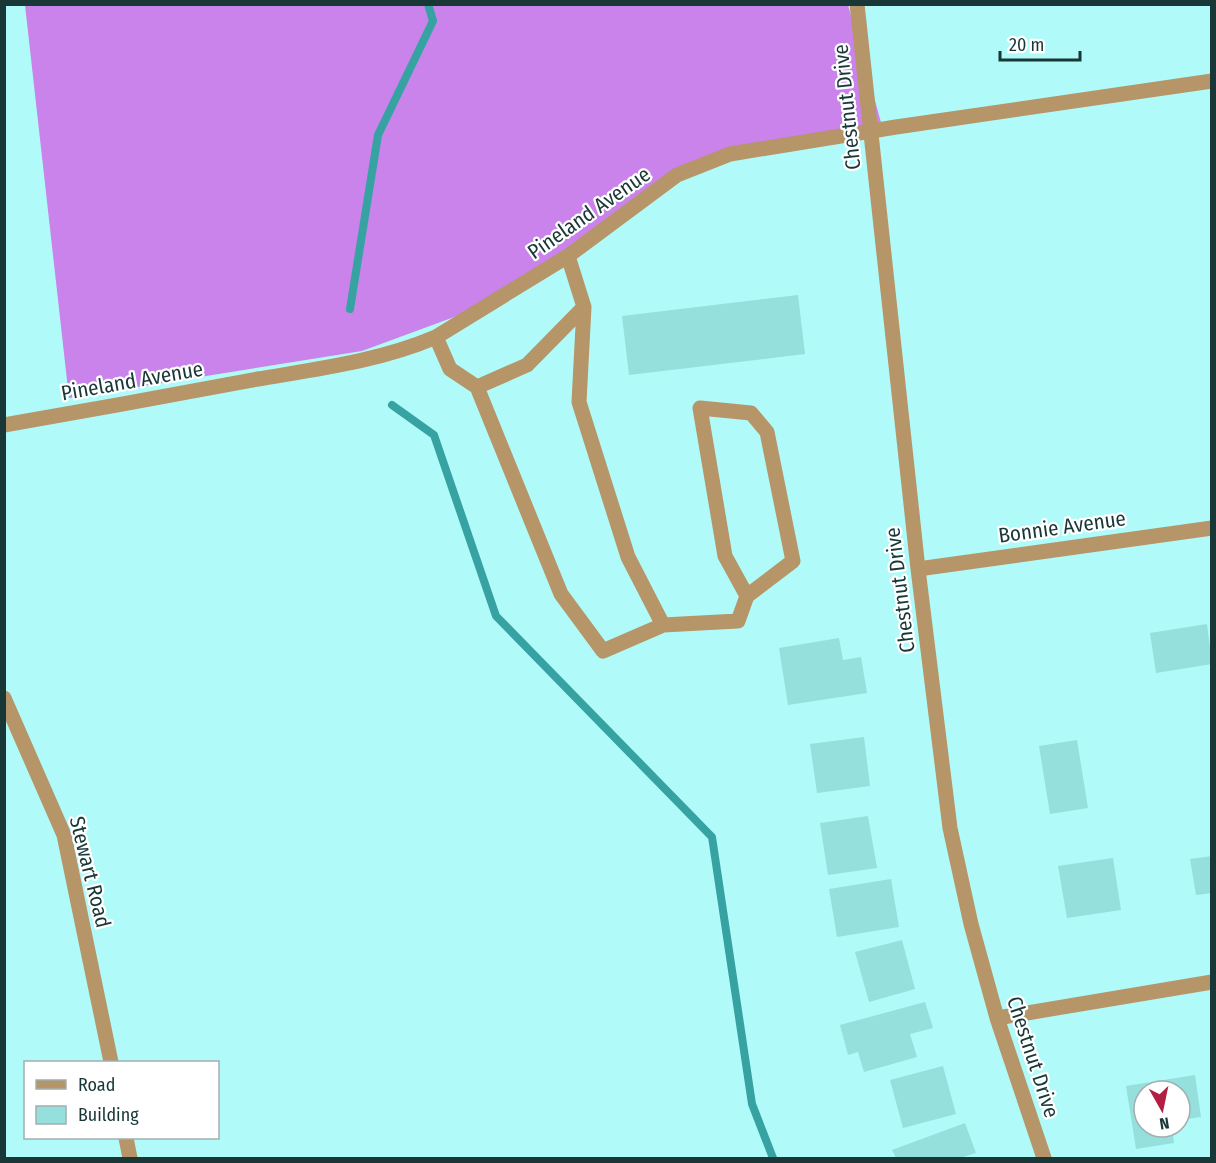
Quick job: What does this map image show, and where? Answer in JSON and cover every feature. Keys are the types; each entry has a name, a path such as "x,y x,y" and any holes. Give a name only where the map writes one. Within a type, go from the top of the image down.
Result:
{"street":[{"name":"Chestnut Drive","path":"857,4 918,569 950,828 972,924 998,1018 1044,1158"},
{"name":"Pineland Avenue","path":"4,425 379,356 418,345 436,337 568,256 677,176 730,154 1212,81"},
{"path":"568,256 584,307 579,402 628,557 663,625"},
{"path":"477,387 527,364 584,307"},
{"path":"436,337 450,369 477,387 561,594 603,651 663,625 738,621 747,596 793,561 767,432 751,413 700,408 725,556 747,596"},
{"name":"Bonnie Avenue","path":"918,569 1212,528"},
{"name":"Stewart Road","path":"4,698 64,836 111,1061"},
{"path":"998,1018 1212,982"},
{"path":"126,1139 130,1158"}],"shaded area":[{"path":"25,5 848,5 884,133 693,163 503,299 362,351 69,398"}],"building":[{"path":"798,295 805,354 629,375 622,316"},
{"path":"1207,624 1212,664 1156,673 1150,633"},
{"path":"839,638 843,660 861,657 867,693 788,705 779,648"},
{"path":"864,737 870,786 817,793 810,744"},
{"path":"1077,740 1088,808 1050,814 1039,746"},
{"path":"868,816 877,868 828,875 820,823"},
{"path":"1212,856 1212,893 1196,895 1190,859"},
{"path":"1113,858 1121,910 1067,918 1058,866"},
{"path":"891,879 899,927 837,937 829,889"},
{"path":"902,940 915,989 869,1002 855,952"},
{"path":"925,1002 933,1028 910,1034 917,1057 864,1072 858,1052 848,1055 840,1025"},
{"path":"943,1066 956,1114 903,1128 890,1080"},
{"path":"1195,1075 1201,1117 1192,1118 1192,1079 1170,1079"},
{"path":"1132,1085 1132,1124 1126,1086"},
{"path":"965,1123 976,1153 960,1158 896,1158 892,1150"},
{"path":"1134,1139 1174,1139 1174,1143 1136,1149"}],"waterway":[{"path":"350,309 378,135 433,21 428,4"},
{"path":"392,405 434,435 496,616 712,837 752,1104 773,1158"}]}
